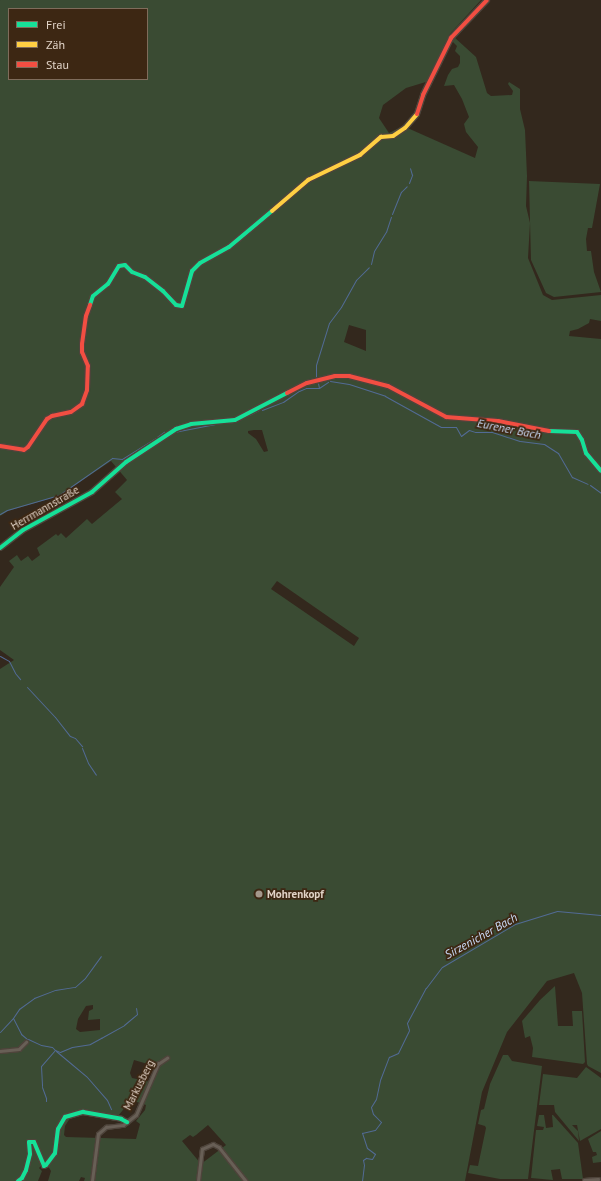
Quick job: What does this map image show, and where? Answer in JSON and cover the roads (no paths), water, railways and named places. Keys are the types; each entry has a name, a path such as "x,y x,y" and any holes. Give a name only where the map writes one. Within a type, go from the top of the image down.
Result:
{"street":[{"path":"0,446 24,450 28,447 47,419 52,416 71,412 82,404 87,390 88,366 82,352 86,316 92,296 108,284 119,266 125,265 132,272 145,277 163,291 176,305 182,306 192,270 200,263 229,247 308,180 360,156 381,137 393,136 405,128 418,111 423,95 451,38 487,0"},
{"name":"Herrmannstraße","path":"0,548 20,532 88,494 126,462 176,429 191,424 234,420 308,384 325,378 343,376 388,386 434,412 446,417 498,421 552,432 577,432 582,440 586,453 601,471"},
{"path":"0,1051 19,1049 26,1042"},
{"name":"Markusberg","path":"92,1181 98,1134 106,1127 123,1125 136,1115 158,1064 167,1058"},
{"name":"Markusberg","path":"18,1181 22,1178 26,1170 30,1154 29,1142 34,1142 44,1166 46,1165 55,1153 58,1128 65,1117 83,1112 117,1118 127,1122"},
{"path":"198,1181 202,1148 213,1144 219,1147 246,1181"},
{"path":"584,1180 599,1180"}],"waterway":[{"path":"409,183 412,175 410,168"},
{"path":"392,214 401,192 407,186"},
{"path":"371,264 374,251 386,232 391,217"},
{"path":"316,377 316,365 329,323 341,307 356,280 369,267"},
{"name":"Eurener Bach","path":"330,381 349,384 385,396 441,427 456,427 461,436 469,430 475,432 492,432 520,441 544,444 558,453 572,477 588,484"},
{"name":"Eurener Bach","path":"262,410 283,402 306,388 319,388 328,382"},
{"name":"Eurener Bach","path":"318,383 319,388"},
{"name":"Eurener Bach","path":"249,415 259,410"},
{"name":"Eurener Bach","path":"221,423 233,422"},
{"name":"Eurener Bach","path":"174,432 215,424"},
{"name":"Eurener Bach","path":"157,437 164,432 167,433"},
{"name":"Eurener Bach","path":"0,514 7,510 59,495 112,458 122,459 155,438"},
{"name":"Eurener Bach","path":"590,485 601,493"},
{"path":"0,656 9,661 20,679"},
{"path":"27,687 55,717 70,736 75,738 82,746"},
{"path":"82,748 88,763 96,775"},
{"name":"Sirzenicher Bach","path":"362,1181 364,1165 363,1160 366,1158 372,1159 375,1154 367,1148 362,1133 375,1130 381,1122 373,1114 371,1107 376,1099 380,1080 389,1057 398,1053 409,1030 407,1023 426,988 442,967 515,924 557,911 601,915"},
{"path":"13,1018 19,1009 34,998 55,990 75,987 85,978 101,956"},
{"path":"55,1050 60,1052 72,1047 90,1044 124,1025 137,1014 136,1008"},
{"path":"0,1032 13,1018 21,1034 27,1039"},
{"path":"28,1039 41,1045 52,1047 55,1050 41,1066 42,1086"},
{"path":"56,1051 87,1077 107,1100 111,1109"},
{"path":"42,1087 46,1098"}],"place":[{"name":"Mohrenkopf","path":"259,894"}]}
